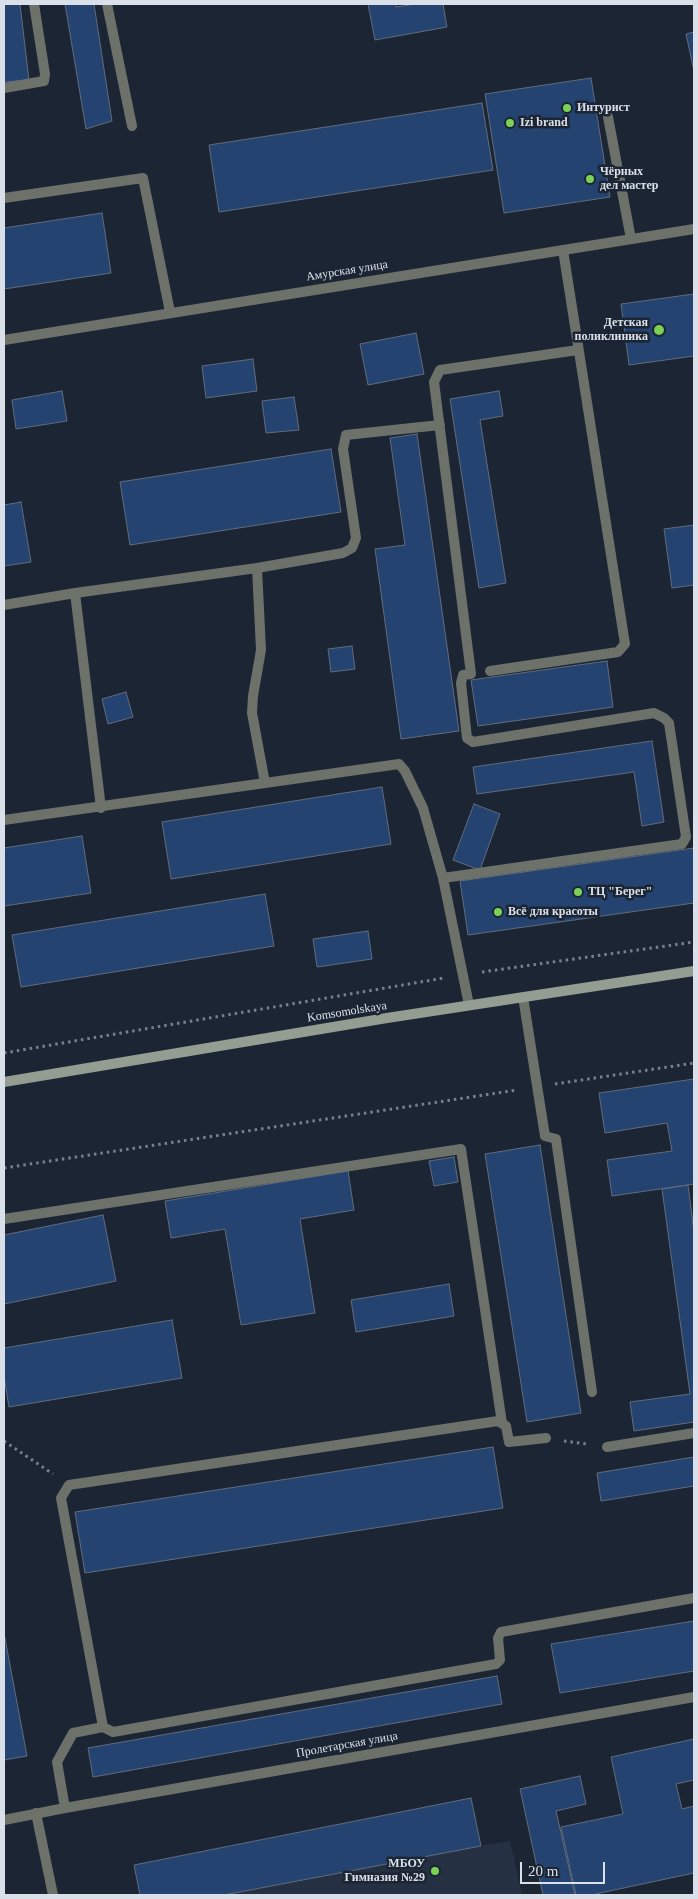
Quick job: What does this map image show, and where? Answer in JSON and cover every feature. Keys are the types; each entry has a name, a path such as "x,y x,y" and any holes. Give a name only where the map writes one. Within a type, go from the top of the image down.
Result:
{"main road":[{"name":"Komsomolskaya","path":"4,1082 469,1005 694,971"}],"street":[{"path":"4,88 44,81 45,74 34,4"},
{"path":"107,4 132,126"},
{"path":"608,117 631,239"},
{"path":"4,198 143,178 170,312"},
{"name":"Амурская улица","path":"4,340 694,229"},
{"path":"490,671 618,652 625,644 563,250"},
{"path":"443,878 682,844 686,837 668,723 664,718 654,713 473,742 467,738 461,683 463,675 471,674 434,382 440,370 578,350"},
{"path":"4,605 75,593 257,568 343,553 352,548 356,538 343,449 346,435 440,425"},
{"path":"257,568 261,650 252,713 265,782"},
{"path":"75,593 101,808"},
{"path":"4,820 101,808 265,782 399,764 405,771 423,808 443,878 469,1005"},
{"path":"523,997 545,1136 556,1139 592,1392"},
{"path":"4,1219 461,1149 502,1423"},
{"path":"103,1727 61,1498 69,1484 498,1421 506,1426 509,1442 546,1438"},
{"path":"607,1448 694,1433"},
{"path":"65,1808 57,1762 73,1733 103,1727 113,1732 496,1664 500,1660 498,1638 501,1632 694,1598"},
{"name":"Пролетарская улица","path":"4,1820 694,1697"},
{"path":"36,1813 53,1895"}],"path":[{"path":"4,1052 463,975 694,942"},
{"path":"4,1168 694,1062"},
{"path":"546,1438 607,1448"},
{"path":"4,1441 69,1484"}],"shaded area":[{"name":"МБОУ Гимназия №29","path":"510,1841 522,1895 224,1895 481,1846"}],"building":[{"path":"4,4 20,4 29,80 4,82"},
{"path":"65,4 94,4 112,121 86,129"},
{"path":"368,4 396,4 396,7 416,4 443,4 447,27 375,40"},
{"path":"694,32 694,71 686,34"},
{"path":"591,78 610,197 504,213 485,94"},
{"path":"482,103 493,170 219,212 209,145"},
{"path":"102,213 111,273 4,289 4,228"},
{"name":"Детская поликлиника","path":"694,294 694,356 629,365 621,304"},
{"path":"416,333 424,374 368,385 360,344"},
{"path":"253,359 257,391 206,398 202,366"},
{"path":"62,391 67,421 16,429 12,400"},
{"path":"499,391 503,416 480,420 506,583 479,588 450,399"},
{"path":"294,397 299,430 266,433 262,401"},
{"path":"417,434 459,731 401,739 375,549 405,545 390,438"},
{"path":"331,449 341,512 130,545 120,482"},
{"path":"21,502 31,562 4,566 4,505"},
{"path":"694,525 694,585 672,588 664,529"},
{"path":"352,646 355,669 331,672 328,649"},
{"path":"607,661 613,707 478,726 471,680"},
{"path":"126,692 133,717 108,724 102,699"},
{"path":"652,741 664,822 642,826 634,772 477,794 473,767"},
{"path":"382,787 391,844 171,879 162,822"},
{"path":"474,804 500,814 480,870 453,860"},
{"path":"82,836 91,893 4,906 4,848"},
{"name":"ТЦ \"Берег\"","path":"694,848 694,903 468,935 460,881"},
{"path":"265,894 274,946 21,987 12,935"},
{"path":"368,931 372,959 317,967 313,939"},
{"path":"694,1079 694,1184 612,1196 607,1160 672,1151 667,1123 605,1133 599,1093"},
{"path":"540,1145 581,1413 527,1422 485,1154"},
{"path":"454,1157 458,1182 434,1186 429,1161"},
{"path":"348,1171 354,1210 300,1219 315,1313 241,1325 225,1229 171,1238 165,1201"},
{"path":"688,1185 694,1232 694,1422 634,1431 630,1402 690,1394 662,1189"},
{"path":"103,1215 116,1281 4,1304 4,1235"},
{"path":"449,1284 454,1316 356,1332 351,1300"},
{"path":"172,1320 182,1378 9,1407 4,1376 4,1348"},
{"path":"493,1447 503,1508 85,1573 75,1512"},
{"path":"694,1457 694,1486 601,1501 597,1473"},
{"path":"694,1621 694,1671 560,1693 551,1644"},
{"path":"4,1633 27,1756 4,1760"},
{"path":"497,1676 502,1704 93,1777 88,1748"},
{"path":"694,1739 694,1780 676,1784 682,1809 694,1806 694,1873 591,1895 576,1895 561,1827 623,1814 611,1757"},
{"path":"580,1776 586,1804 556,1811 575,1895 543,1895 520,1789"},
{"path":"471,1798 481,1846 224,1895 140,1895 134,1865"}],"place":[{"name":"Интурист","path":"567,108"},
{"name":"Izi brand","path":"510,123"},
{"name":"Чёрных дел мастер","path":"590,179"},
{"name":"Детская поликлиника","path":"659,330"},
{"name":"ТЦ \"Берег\"","path":"578,892"},
{"name":"Всё для красоты","path":"498,912"},
{"name":"МБОУ Гимназия №29","path":"435,1871"}]}
